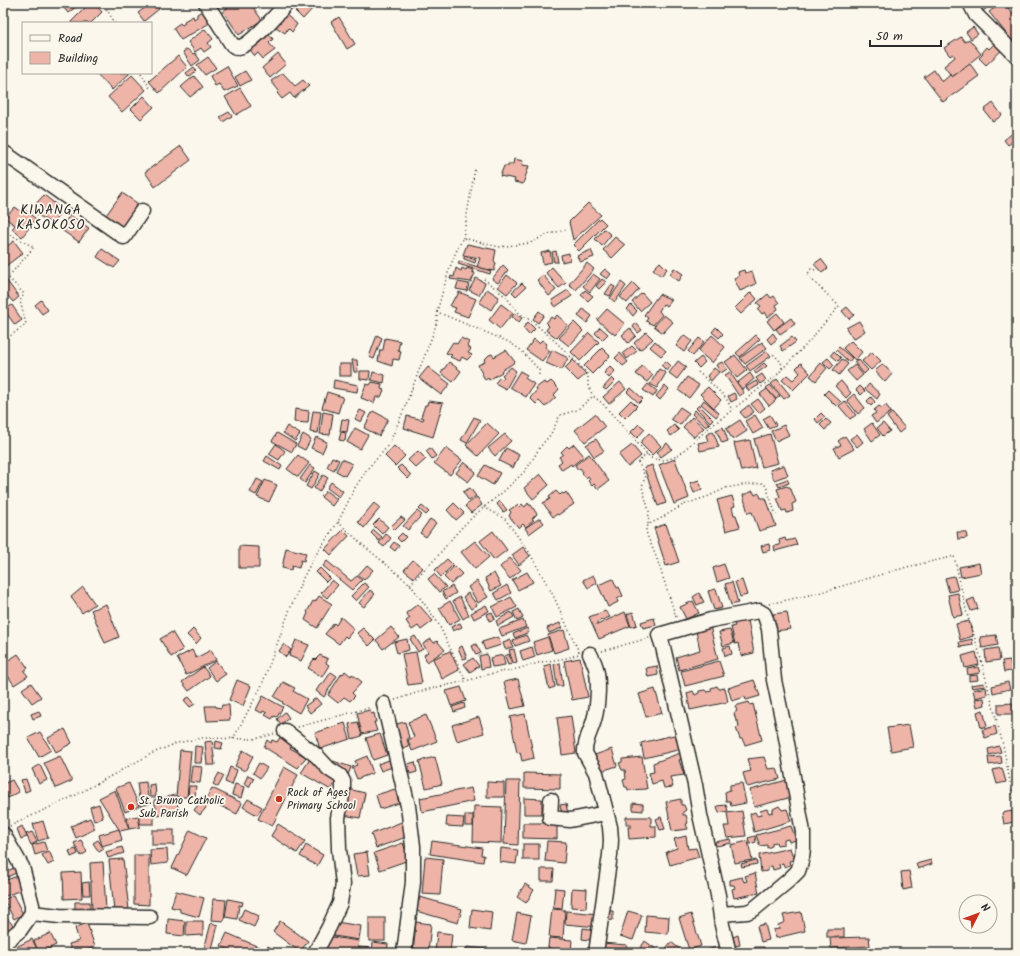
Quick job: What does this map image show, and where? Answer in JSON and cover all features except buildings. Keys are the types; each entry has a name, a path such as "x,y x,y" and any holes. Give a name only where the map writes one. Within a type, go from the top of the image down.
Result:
{"street":[{"path":"206,3 231,43 237,47 241,47 266,27 286,3"},
{"path":"970,3 976,14 1017,56"},
{"path":"3,152 124,237 142,211"},
{"path":"720,914 747,912 754,909 798,871 802,857 803,832 774,680 769,629 764,614 759,611 711,620 659,635 695,785 718,895 720,914 729,953"},
{"path":"590,654 598,674 598,698 595,718 587,740 585,753 596,773 610,827 611,840 596,953"},
{"path":"384,704 408,806 413,846 413,882 404,953"},
{"path":"285,731 317,756 329,769 340,776 343,781 338,818 339,849 343,884 340,903 315,953"},
{"path":"551,800 550,818 570,820 606,813"},
{"path":"3,944 20,930 32,913 32,905 22,867 6,830"},
{"path":"32,913 59,916 150,917"}],"path":[{"path":"101,3 114,22"},
{"path":"142,74 151,90"},
{"path":"233,739 261,687 303,578 338,522 363,475 388,444 405,407 433,334 437,321 437,312 446,280 458,246 463,238 475,168"},
{"path":"463,238 499,247 530,243 548,234 566,230"},
{"path":"3,231 34,247 8,277 24,294 20,302 26,324 3,340"},
{"path":"484,279 506,297 519,313 557,343 586,372 588,376 588,385 593,396 616,418 651,458 662,460 677,456 777,375 805,346 839,306 807,275 812,269 816,270"},
{"path":"437,312 510,342 522,351 539,370 539,377"},
{"path":"772,353 781,363 782,369"},
{"path":"698,372 726,398 732,410"},
{"path":"410,584 436,558 466,523 524,472 551,434 560,415 577,410 593,396"},
{"path":"647,454 638,462 644,476 642,486 649,511 646,530 679,629"},
{"path":"648,525 683,505 726,488 742,485 763,484 766,486 776,515"},
{"path":"6,830 76,795 151,754 177,743 202,738 255,739 384,704 425,690 580,654 553,595 529,552 505,519 484,507"},
{"path":"338,522 364,546 410,584 438,623 466,681"},
{"path":"759,611 770,603 818,593 907,567 954,556 967,614 978,648 1003,745 1017,818"},
{"path":"590,654 659,635"}],"place":[{"name":"Rock of Ages Primary School","path":"279,799"},
{"name":"St. Bruno Catholic Sub Parish","path":"131,807"}],"district":[{"name":"KIWANGA KASOKOSO","path":"51,218"}]}
